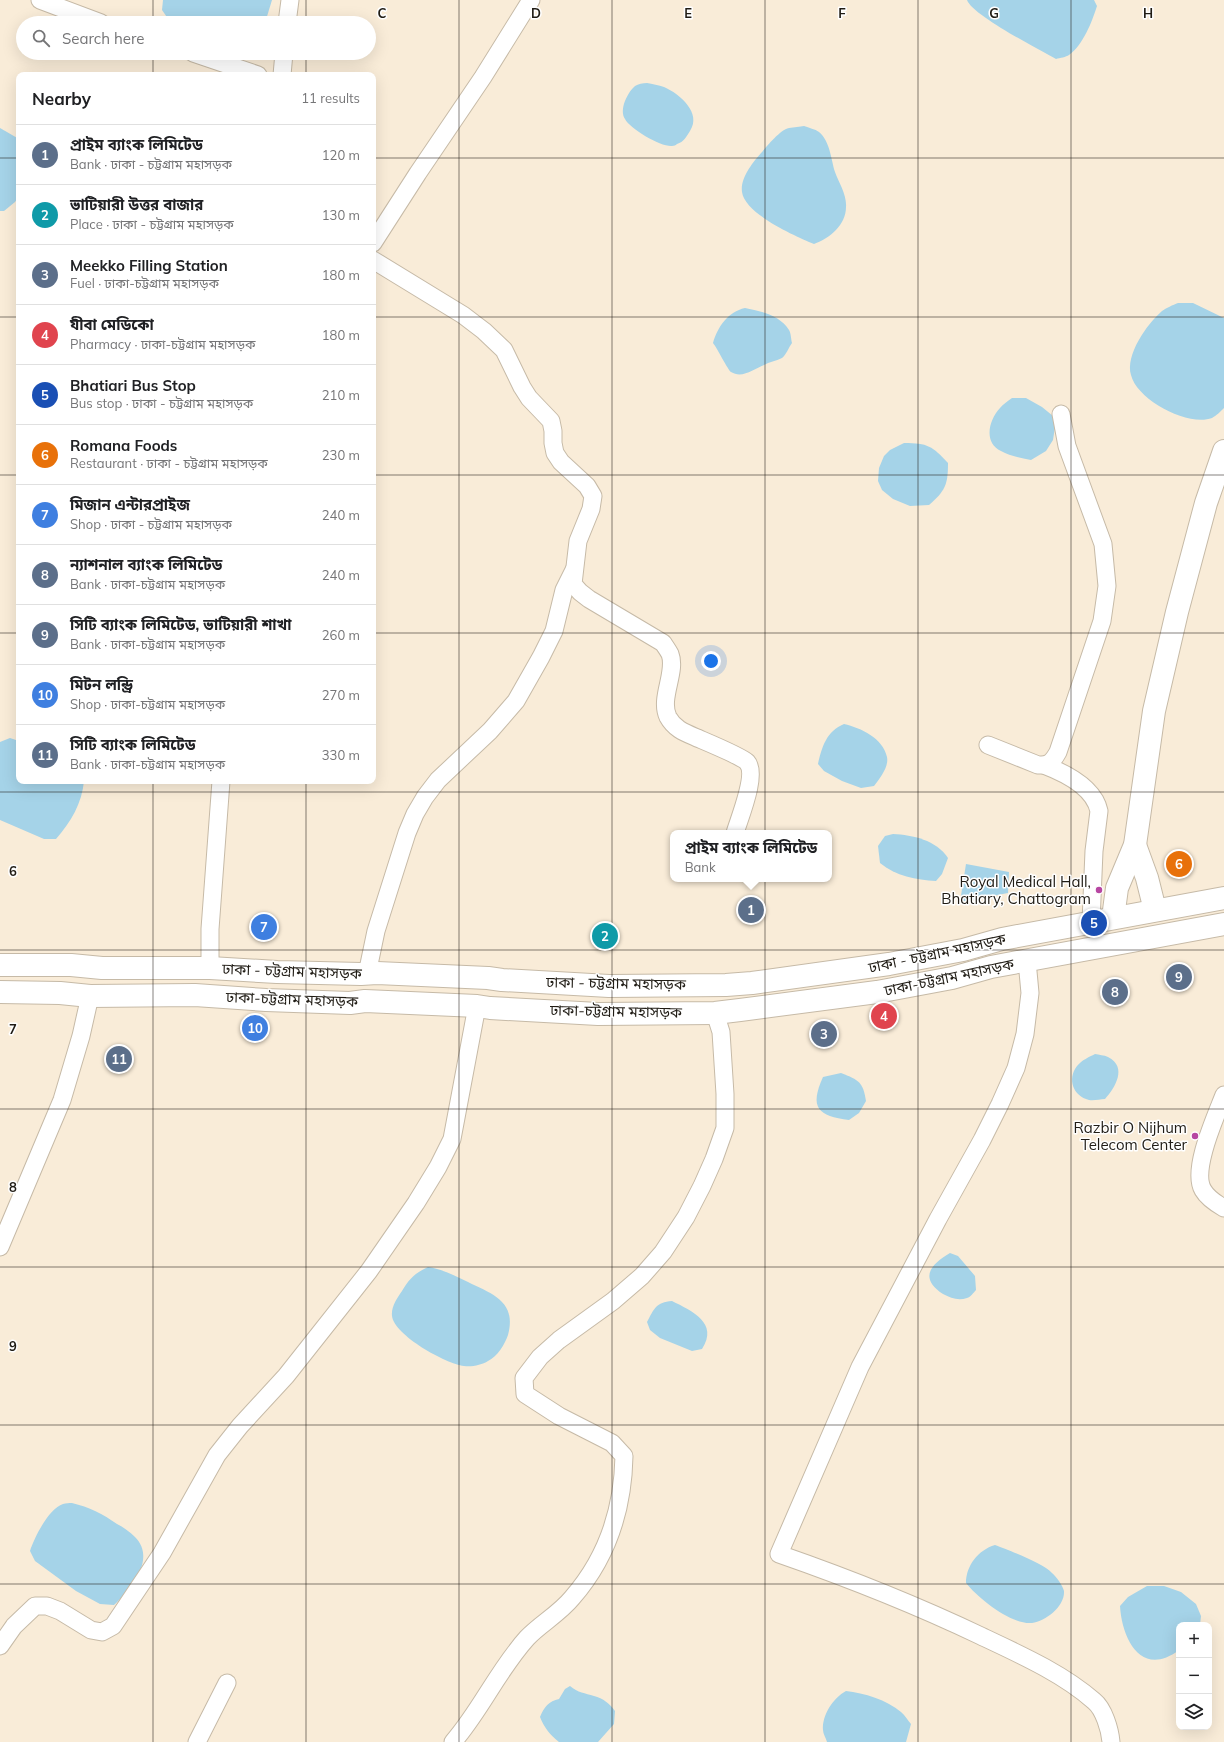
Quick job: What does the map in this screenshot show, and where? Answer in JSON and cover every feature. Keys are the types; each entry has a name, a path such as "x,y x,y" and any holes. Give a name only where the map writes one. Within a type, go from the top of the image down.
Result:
{"main road":[{"path":"1113,918 1117,888 1135,845 1154,711 1206,503 1224,451"},
{"path":"1135,845 1147,878 1155,910"},
{"name":"ঢাকা - চট্টগ্রাম মহাসড়ক","path":"0,965 71,965 102,968 210,968 277,972 488,978 609,986 726,985 889,964 963,950 1002,939 1224,898"},
{"name":"ঢাকা-চট্টগ্রাম মহাসড়ক","path":"0,992 60,993 90,996 195,996 350,1003 365,1001 477,1006 598,1014 715,1013 877,992 952,978 991,967 1224,924"}],"street":[{"path":"40,0 82,16"},
{"path":"288,16 290,0"},
{"path":"376,237 483,77 531,0"},
{"path":"214,60 249,72"},
{"path":"282,72 283,60"},
{"path":"376,262 463,315 484,331 504,350 529,398 551,421 555,453 561,462 587,486 593,496 591,509 578,541 573,584 580,592 664,643 670,654 671,669 666,703 667,715 672,725 682,732 722,749 747,762 751,771 749,787 736,830"},
{"path":"1044,766 1052,763 1058,752 1102,621 1107,586 1103,544 1067,446 1061,414"},
{"path":"367,974 376,931 407,833 425,796 438,780 490,731 516,701 541,657 554,630 564,590 574,570"},
{"path":"988,745 1038,765 1054,769 1086,789 1098,805 1099,811 1094,851 1092,922"},
{"path":"210,968 210,929 221,784"},
{"path":"1027,961 1030,993 1025,1034 1016,1068 982,1140 938,1219 860,1367 779,1554 934,1614 1009,1649 1043,1667 1095,1702 1110,1728 1111,1742"},
{"path":"0,1246 62,1100 81,1036 90,996"},
{"path":"0,1646 14,1626 35,1606 47,1606 60,1611 91,1630 102,1632 113,1626 162,1553 217,1455 240,1426 286,1376 369,1270 416,1203 438,1167 452,1139 477,1006"},
{"path":"453,1742 467,1725 505,1666 527,1637 550,1620 572,1598 603,1550 617,1515 623,1481 624,1456 612,1443 534,1401 525,1394 524,1378 540,1357 559,1340 613,1301 642,1276 663,1252 693,1204 714,1159 725,1128 725,1094 721,1032 715,1013"},
{"path":"1224,1095 1212,1122 1200,1170 1200,1182 1203,1190 1224,1208"},
{"path":"197,1742 227,1683"}],"water":[{"path":"163,0 272,0 267,16 166,16 162,10"},
{"path":"967,0 1094,0 1097,6 1090,26 1079,45 1069,55 1056,59 993,23 981,14"},
{"path":"647,83 662,86 670,90 688,105 693,118 693,124 683,141 672,146 661,144 633,128 625,119 623,115 623,106 629,93 636,85"},
{"path":"804,126 819,132 826,140 846,203 845,214 840,225 826,238 814,244 795,236 761,216 745,200 742,192 743,181 748,170 771,142 786,129"},
{"path":"0,128 16,137 16,200 4,211 0,211"},
{"path":"1178,303 1193,303 1224,318 1224,408 1212,418 1202,420 1190,419 1165,409 1143,394 1135,384 1131,375 1131,358 1134,349 1144,332 1162,311"},
{"path":"745,308 775,317 790,331 792,343 782,358 748,373 735,374 731,372 713,343 724,321 729,316"},
{"path":"1012,398 1026,398 1042,407 1053,416 1055,427 1053,440 1046,451 1031,460 1012,456 1001,451 995,447 990,437 991,425 996,413"},
{"path":"904,443 919,444 929,447 938,453 948,463 947,477 944,487 939,496 929,505 910,506 893,499 882,490 878,481 879,468 884,456 890,450"},
{"path":"844,724 864,731 876,739 885,750 887,765 874,786 861,788 842,781 824,771 818,764 821,751 829,735"},
{"path":"10,738 16,740 16,784 84,784 81,797 75,812 56,839 44,839 0,820 0,742"},
{"path":"893,834 916,837 931,843 943,852 948,858 942,874 936,881 921,880 899,874 880,863 878,846 885,836"},
{"path":"966,864 1009,872 1008,893 960,902"},
{"path":"1095,1054 1106,1056 1114,1061 1117,1066 1118,1078 1116,1084 1105,1099 1089,1100 1083,1098 1076,1091 1073,1086 1072,1076 1079,1064"},
{"path":"841,1073 859,1082 862,1086 866,1101 859,1113 849,1120 823,1113 819,1109 817,1103 817,1096 823,1077"},
{"path":"950,1253 958,1256 975,1276 976,1290 971,1296 964,1299 955,1299 943,1294 931,1283 929,1277 930,1272 937,1262"},
{"path":"428,1267 448,1273 494,1295 506,1306 510,1323 508,1335 500,1350 494,1357 483,1364 474,1366 456,1364 445,1360 411,1340 395,1324 392,1313 396,1300 407,1283 419,1272"},
{"path":"672,1301 695,1314 705,1325 707,1332 706,1340 702,1349 692,1351 660,1338 650,1330 647,1322 656,1307 662,1303"},
{"path":"72,1503 96,1511 124,1528 135,1537 141,1546 143,1555 139,1574 127,1591 114,1605 100,1604 76,1591 35,1561 30,1551 39,1531 52,1511 63,1504"},
{"path":"995,1545 1041,1565 1055,1576 1064,1591 1061,1602 1054,1612 1037,1622 1032,1623 1015,1620 987,1603 971,1589 966,1583 968,1571 971,1565 978,1555 989,1547"},
{"path":"1147,1586 1164,1586 1181,1592 1196,1604 1201,1616 1200,1622 1176,1622 1176,1652 1166,1658 1154,1660 1145,1657 1136,1651 1125,1631 1120,1606 1128,1597"},
{"path":"570,1686 603,1700 615,1711 614,1724 598,1742 559,1742 550,1734 540,1717 545,1707 552,1701 559,1699 565,1689"},
{"path":"846,1691 860,1693 875,1698 889,1704 901,1712 911,1724 906,1742 827,1742 823,1733 823,1724 826,1713 833,1702"}],"place":[{"name":"Romana Foods","path":"1179,864"},
{"name":"Royal Medical Hall, Bhatiary, Chattogram","path":"1099,890"},
{"name":"প্রাইম ব্যাংক লিমিটেড","path":"751,910"},
{"name":"Bhatiari Bus Stop","path":"1094,923"},
{"name":"মিজান এন্টারপ্রাইজ","path":"264,927"},
{"name":"ভাটিয়ারী উত্তর বাজার","path":"605,936"},
{"name":"সিটি ব্যাংক লিমিটেড, ভাটিয়ারী শাখা","path":"1179,977"},
{"name":"ন্যাশনাল ব্যাংক লিমিটেড","path":"1115,992"},
{"name":"যীবা মেডিকো","path":"884,1016"},
{"name":"মিটন লন্ড্রি","path":"255,1028"},
{"name":"Meekko Filling Station","path":"824,1034"},
{"name":"সিটি ব্যাংক লিমিটেড","path":"119,1059"},
{"name":"Razbir O Nijhum Telecom Center","path":"1195,1136"}]}
